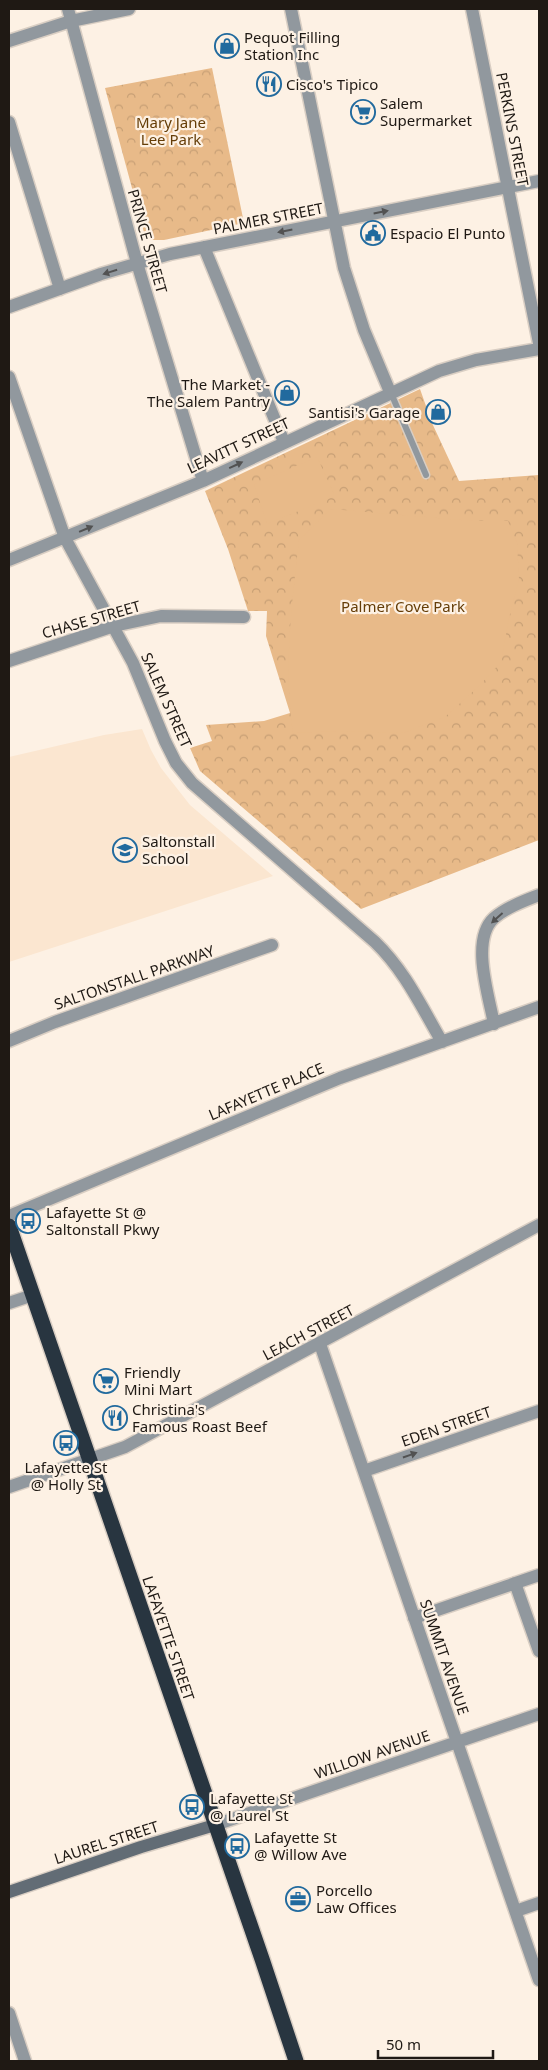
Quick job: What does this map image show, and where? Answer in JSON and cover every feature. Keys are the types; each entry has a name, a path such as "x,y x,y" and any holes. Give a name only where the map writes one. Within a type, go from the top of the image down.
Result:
{"highway":[{"name":"LAFAYETTE STREET","path":"9,1226 296,2061"}],"street":[{"path":"9,41 70,15 129,9"},
{"path":"291,9 333,221 355,302 390,392"},
{"name":"PERKINS STREET","path":"472,9 539,343"},
{"name":"PRINCE STREET","path":"70,15 137,263 203,480"},
{"path":"9,122 60,289"},
{"name":"PALMER STREET","path":"9,307 137,263 204,247 539,181"},
{"path":"204,247 284,442"},
{"name":"LEAVITT STREET","path":"9,560 203,480 439,371 476,360 539,349"},
{"name":"SALEM STREET","path":"9,378 65,538 134,663 165,741 182,769 192,783 391,958 402,972 442,1042"},
{"name":"CHASE STREET","path":"9,661 114,626 161,616 244,617"},
{"path":"494,1024 482,953 486,930 493,919 501,913 512,906 539,895"},
{"name":"SALTONSTALL PARKWAY","path":"9,1041 55,1022 272,945"},
{"name":"LAFAYETTE PLACE","path":"9,1216 340,1078 539,1007"},
{"name":"LEACH STREET","path":"9,1487 125,1447 539,1225"},
{"path":"9,1303 33,1295"},
{"name":"SUMMIT AVENUE","path":"320,1344 539,1980"},
{"name":"EDEN STREET","path":"364,1471 539,1411"},
{"path":"414,1618 539,1575"},
{"path":"515,1583 539,1651"},
{"name":"WILLOW AVENUE","path":"215,1825 539,1714"},
{"name":"LAUREL STREET","path":"9,1892 141,1847 215,1825"},
{"path":"516,1911 539,1903"},
{"path":"9,2013 26,2061"}],"lane":[{"path":"390,392 426,475"}],"shaded area":[{"name":"Saltonstall School","path":"142,729 161,768 190,805 273,876 9,962 9,757 104,735"}],"green space":[{"name":"Mary Jane Lee Park","path":"212,68 244,223 164,240 146,240 105,88"},
{"name":"Palmer Cove Park","path":"420,389 432,423 459,481 539,475 539,840 361,909 200,771 190,748 212,741 206,725 264,721 290,713 266,636 267,611 248,611 228,549 205,491"},
{"path":"317,457 335,496 267,524 254,484"},
{"path":"331,509 473,521 508,521 517,543 519,579 509,618 501,662 480,685 445,717 403,733 341,731 293,733 290,709 289,660 291,612 299,540"}],"place":[{"name":"Pequot Filling Station Inc","path":"227,46"},
{"name":"Cisco's Tipico","path":"269,84"},
{"name":"Salem Supermarket","path":"363,112"},
{"name":"Espacio El Punto","path":"373,233"},
{"name":"The Market - The Salem Pantry","path":"287,393"},
{"name":"Santisi's Garage","path":"438,412"},
{"name":"Saltonstall School","path":"125,850"},
{"name":"Lafayette St @ Saltonstall Pkwy","path":"28,1221"},
{"name":"Friendly Mini Mart","path":"106,1381"},
{"name":"Christina's Famous Roast Beef","path":"115,1418"},
{"name":"Lafayette St @ Holly St","path":"66,1443"},
{"name":"Lafayette St @ Laurel St","path":"192,1807"},
{"name":"Lafayette St @ Willow Ave","path":"237,1846"},
{"name":"Porcello Law Offices","path":"298,1899"}]}
